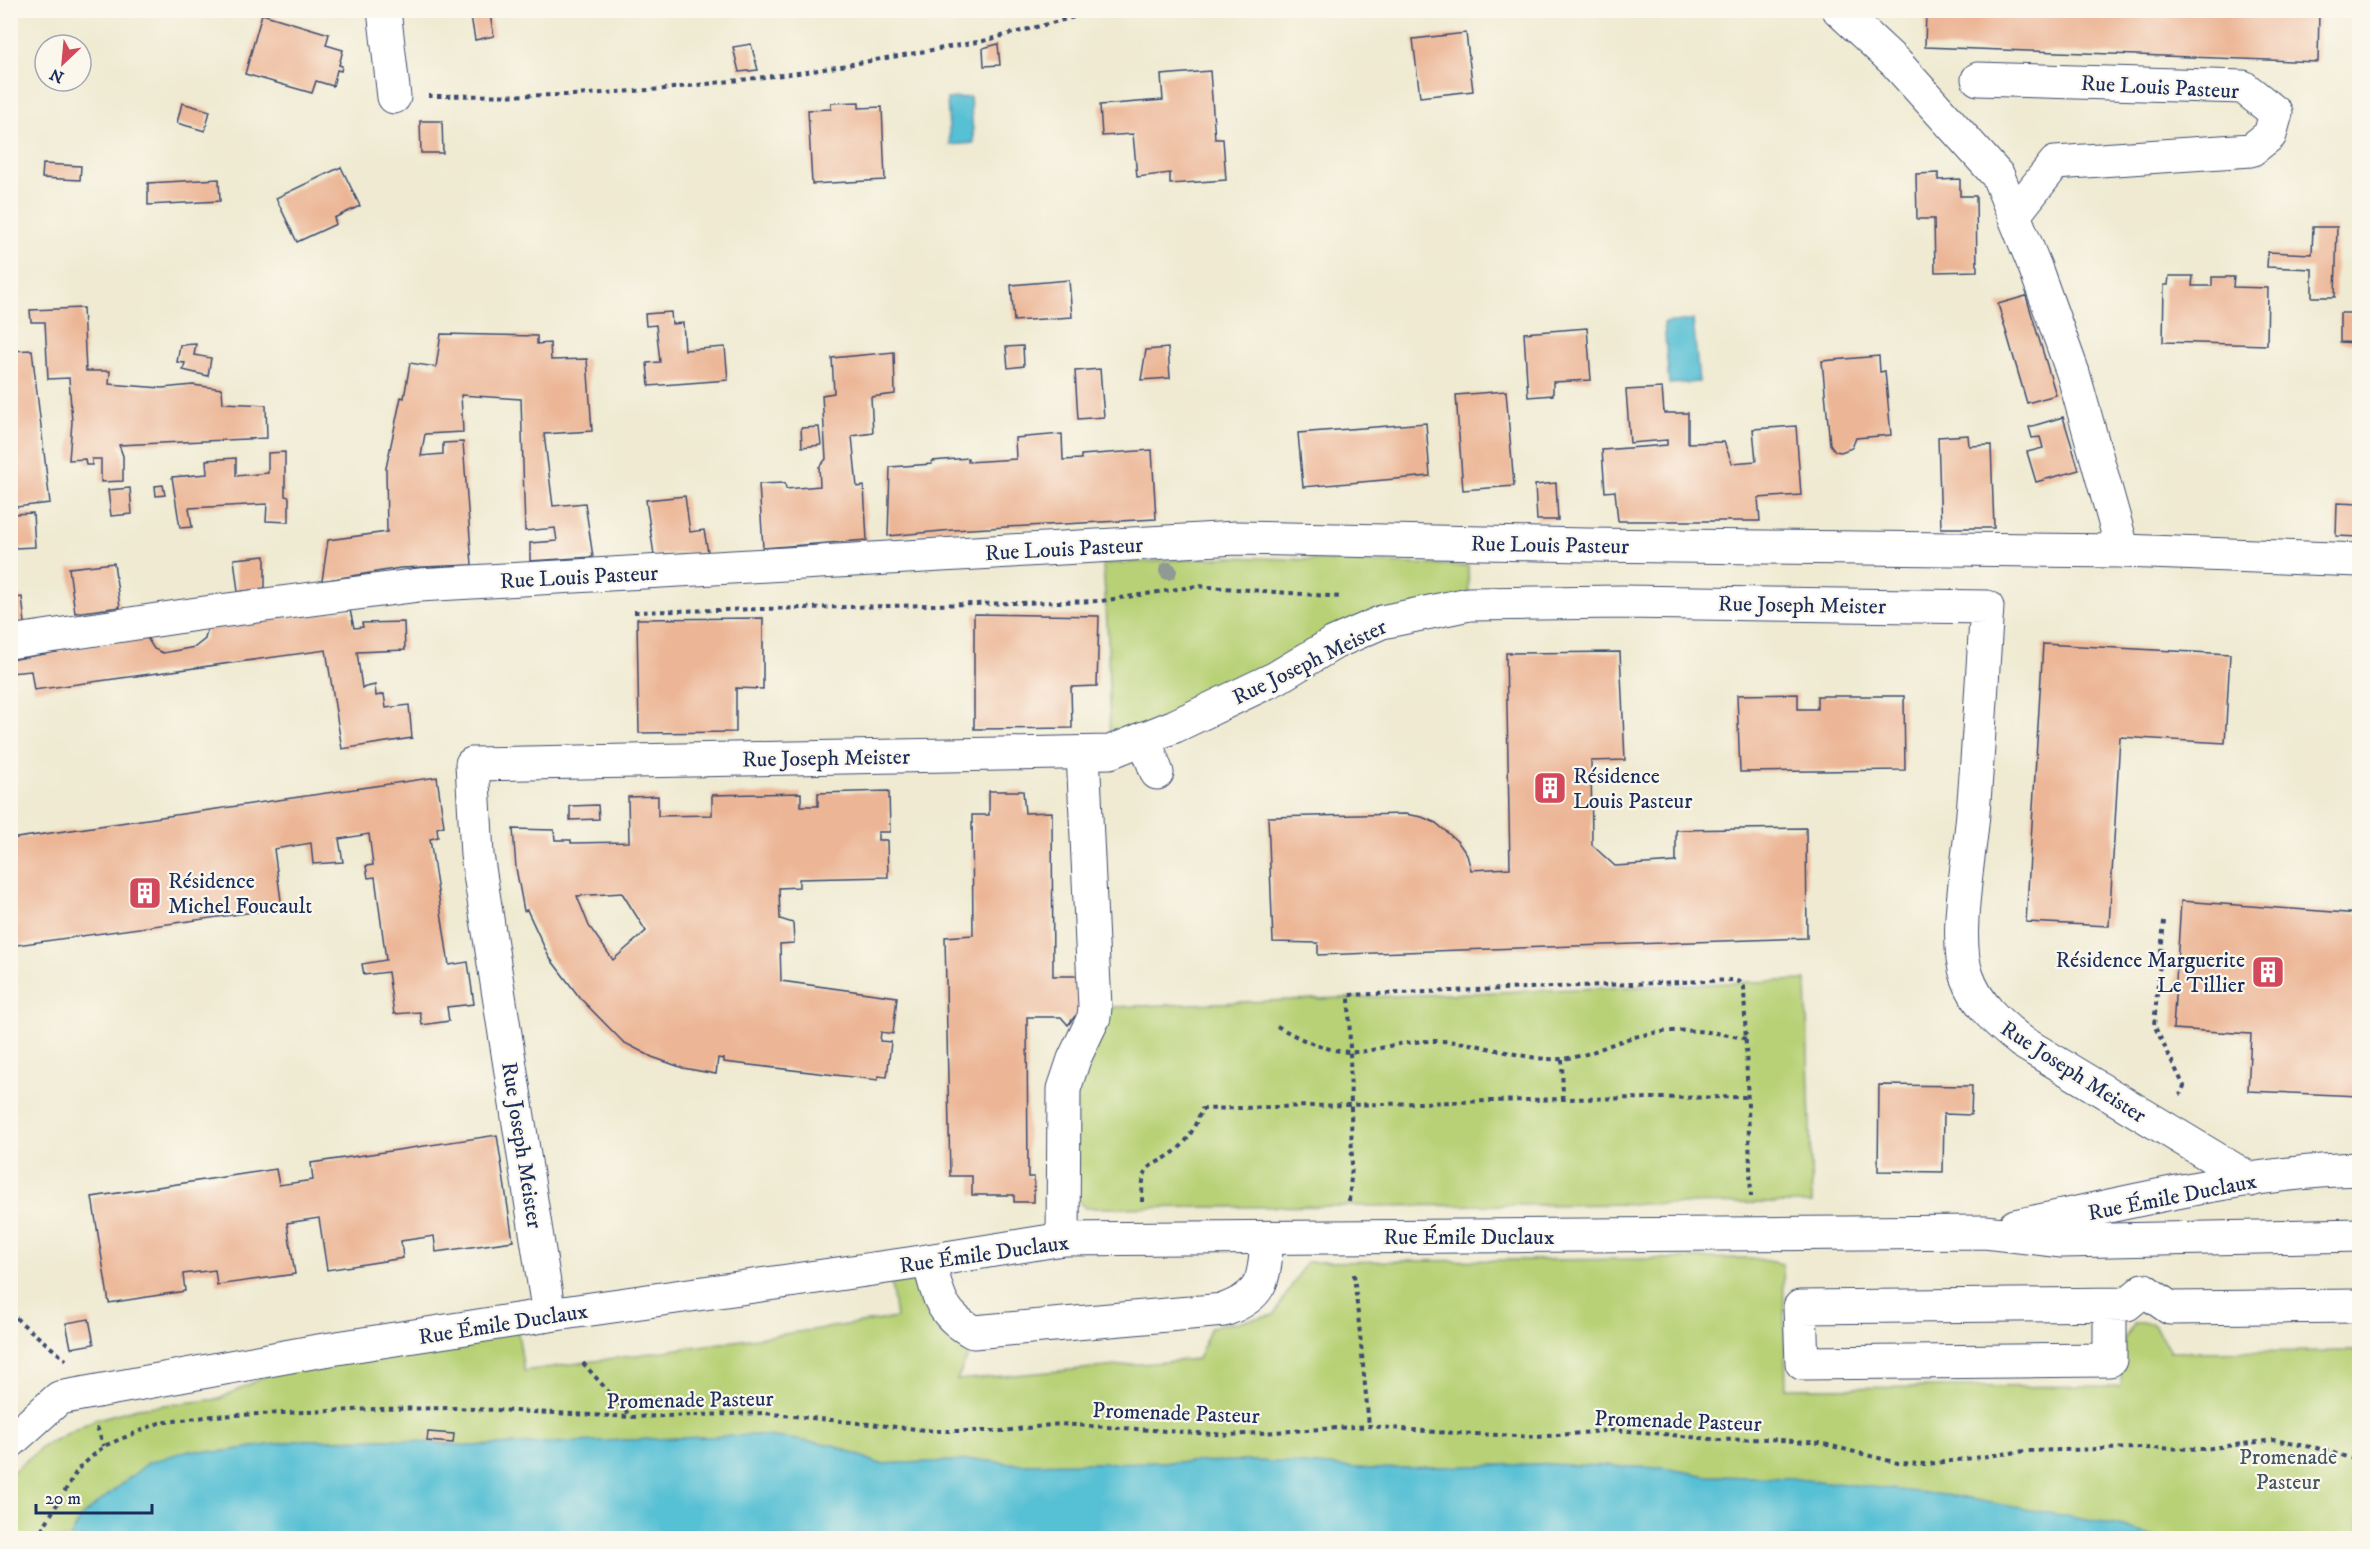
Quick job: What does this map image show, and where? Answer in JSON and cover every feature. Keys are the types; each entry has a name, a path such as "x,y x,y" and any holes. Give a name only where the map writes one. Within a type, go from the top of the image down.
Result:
{"street":[{"path":"384,10 394,97"},
{"path":"1839,10 1896,63 1998,177 2073,373 2123,550"},
{"name":"Rue Louis Pasteur","path":"1978,79 2243,87 2276,113 2270,135 2251,150 2055,163 2014,215"},
{"name":"Rue Louis Pasteur","path":"10,642 197,614 419,585 1236,538 1574,545 2123,550 2360,560"},
{"name":"Rue Joseph Meister","path":"549,1315 477,855 472,764 1110,752 1175,726 1276,678 1334,643 1382,622 1469,604 1622,602 1987,607 1973,814 1961,941 1966,976 1980,1002 1999,1024 2022,1042 2251,1180"},
{"path":"1144,738 1156,773"},
{"path":"1063,1239 1064,1089 1071,1066 1094,1017 1095,1007 1083,753"},
{"name":"Rue Émile Duclaux","path":"1985,1232 2251,1180 2317,1170 2360,1169"},
{"name":"Rue Émile Duclaux","path":"10,1442 59,1398 318,1352 549,1315 929,1261 1063,1239 1985,1232 2062,1241 2360,1235"},
{"path":"929,1261 938,1297 946,1312 959,1324 973,1332 1224,1310 1244,1302 1257,1289 1264,1272 1267,1238"},
{"path":"2143,1240 2144,1290"},
{"path":"2110,1305 2110,1360 1802,1363 1800,1307 2110,1305 2127,1304 2144,1290"},
{"path":"2144,1290 2170,1308 2360,1306"}],"path":[{"path":"394,97 573,94 664,88 807,72 983,41 1101,10"},
{"path":"629,612 1101,601 1197,586 1344,597"},
{"path":"2164,921 2154,1025 2184,1086"},
{"path":"1369,1426 1350,1237 1349,1206 1352,1166 1349,995 1733,980 1740,982 1744,987 1751,1234"},
{"path":"1277,1026 1306,1042 1350,1052 1420,1041 1438,1041 1488,1047 1545,1059 1562,1059 1666,1031 1697,1030 1746,1039"},
{"path":"1562,1059 1563,1099"},
{"path":"1144,1239 1142,1183 1145,1171 1153,1163 1179,1149 1194,1128 1202,1109 1563,1099 1748,1097"},
{"path":"583,1363 631,1417"},
{"name":"Promenade Pasteur","path":"38,1539 78,1469 104,1446 159,1423 213,1416 388,1409 456,1408 631,1417 764,1413 935,1431 1002,1431 1059,1424 1228,1435 1369,1426 1538,1437 1614,1430 1654,1432 1719,1440 1768,1439 1820,1443 1898,1463 1928,1464 2025,1451 2204,1449 2273,1440 2317,1448 2360,1461"}],"green space":[{"path":"1232,557 1468,566 1469,604 1406,616 1110,752 1108,639 1103,564"},
{"path":"1806,980 1812,1203 1085,1208 1075,1198 1077,1072 1113,1007"},
{"path":"1752,1258 1783,1264 1786,1388 2121,1386 2122,1342 2135,1323 2153,1323 2170,1352 2359,1351 2359,1538 2159,1538 2116,1525 2053,1515 1790,1478 1708,1476 1663,1468 1541,1464 1371,1469 1259,1461 1017,1464 979,1460 880,1464 833,1445 759,1435 470,1446 391,1439 304,1440 219,1452 189,1450 83,1516 70,1538 11,1538 10,1474 45,1445 94,1420 138,1408 219,1399 318,1351 516,1320 524,1371 896,1318 889,1267 908,1264 922,1305 937,1323 973,1345 957,1380 1198,1359 1211,1327 1274,1315 1306,1262"}],"water":[{"path":"970,97 974,143 950,145 947,99"},
{"path":"1693,320 1699,382 1669,384 1664,323"},
{"path":"759,1435 833,1445 880,1464 979,1460 1017,1464 1259,1461 1371,1469 1541,1464 1663,1468 1708,1476 1790,1478 1953,1496 2116,1525 2159,1538 70,1538 82,1516 148,1463 189,1450 219,1452 304,1440 391,1439 470,1446"}],"building":[{"path":"470,10 489,10 494,36 475,40"},
{"path":"1926,10 2319,10 2318,62 1925,47"},
{"path":"262,14 329,34 326,45 343,50 339,65 342,66 341,71 337,70 333,86 316,81 312,93 245,74"},
{"path":"1466,33 1473,91 1420,97 1413,39"},
{"path":"751,44 758,70 739,72 733,47"},
{"path":"998,44 1000,65 984,66 983,48"},
{"path":"1210,71 1215,139 1223,139 1226,180 1170,184 1170,173 1137,177 1133,134 1102,136 1100,105 1163,100 1161,75"},
{"path":"859,102 859,108 882,107 885,180 812,184 808,110 831,109 831,103"},
{"path":"182,103 210,111 205,131 177,123"},
{"path":"420,121 442,121 443,153 421,153"},
{"path":"43,164 81,166 80,180 42,178"},
{"path":"341,167 360,206 334,218 336,224 297,242 276,198"},
{"path":"1938,173 1938,180 1960,179 1960,196 1976,196 1977,271 1935,272 1934,219 1917,219 1916,174"},
{"path":"219,179 220,201 148,205 148,183"},
{"path":"2313,227 2337,227 2335,297 2312,297 2312,269 2267,267 2268,252 2312,254"},
{"path":"2169,276 2193,276 2192,286 2212,286 2212,277 2234,277 2233,287 2268,288 2267,345 2163,342 2164,285 2168,285"},
{"path":"1069,280 1072,317 1014,321 1011,285"},
{"path":"2026,296 2056,395 2027,403 1998,304"},
{"path":"83,308 86,371 110,371 109,384 162,388 193,385 222,389 223,403 266,405 267,438 119,445 123,456 123,481 101,482 101,459 92,459 92,465 86,465 85,459 69,460 72,422 69,378 48,379 45,322 31,322 30,310"},
{"path":"671,312 672,324 683,323 685,350 725,347 728,380 649,386 647,363 660,362 656,325 646,326 645,314"},
{"path":"2340,313 2360,313 2360,343 2340,342"},
{"path":"1587,328 1591,380 1553,382 1553,395 1528,397 1524,333"},
{"path":"441,334 537,336 537,344 550,343 551,360 587,359 592,431 544,434 553,506 585,503 593,557 530,561 530,543 557,541 555,528 525,531 521,399 461,395 463,432 425,434 421,456 443,454 443,443 463,442 472,565 400,568 322,581 328,540 387,532 386,468 401,397 404,398 410,363 436,367"},
{"path":"196,344 194,355 211,358 208,376 183,370 185,363 177,362 180,345"},
{"path":"1023,346 1024,366 1008,368 1006,347"},
{"path":"1168,348 1170,378 1141,380 1146,350"},
{"path":"32,350 50,503 16,507 10,478 10,351"},
{"path":"894,352 895,394 871,397 873,433 852,436 857,487 864,486 867,540 763,548 759,484 785,483 786,489 820,486 819,467 826,459 822,395 834,393 832,358"},
{"path":"1879,356 1880,372 1885,371 1891,435 1856,438 1852,448 1841,452 1835,451 1830,444 1822,361"},
{"path":"1100,369 1104,417 1078,419 1075,371"},
{"path":"1662,388 1664,413 1688,413 1688,443 1724,442 1732,463 1756,461 1753,429 1796,426 1801,495 1758,498 1760,521 1618,521 1615,491 1605,492 1602,450 1667,445 1667,440 1630,443 1626,390"},
{"path":"1506,391 1514,486 1463,490 1456,395"},
{"path":"2063,417 2079,470 2036,482 2027,452 2043,448 2040,437 2032,438 2029,427"},
{"path":"1426,423 1430,476 1303,487 1298,433"},
{"path":"819,427 821,445 802,447 801,428"},
{"path":"1062,434 1063,460 1081,459 1081,455 1152,450 1156,519 953,530 888,536 890,467 932,464 932,461 968,458 968,462 1016,459 1015,438"},
{"path":"1968,435 1969,446 1991,445 1994,528 1941,528 1938,437"},
{"path":"285,452 285,496 289,497 289,522 266,521 267,504 189,508 192,527 180,528 172,477 207,474 206,460 236,458 236,476 268,473 268,453"},
{"path":"1556,483 1558,520 1537,520 1535,485"},
{"path":"163,485 165,495 156,496 155,486"},
{"path":"130,488 132,514 111,516 108,490"},
{"path":"685,496 690,532 704,530 708,552 654,555 646,500"},
{"path":"2337,503 2360,504 2360,537 2336,536"},
{"path":"33,513 35,547 15,548 10,514"},
{"path":"265,556 265,588 238,592 234,559"},
{"path":"114,563 120,607 75,613 69,568"},
{"path":"22,597 25,623 10,626 10,599"},
{"path":"350,610 354,628 363,627 362,623 404,622 405,650 357,652 362,688 375,685 376,696 384,694 386,708 409,705 412,738 342,749 326,650 34,690 31,671 10,673 10,660 146,636 154,649 163,653 195,647 205,639 208,625"},
{"path":"974,614 1099,616 1097,686 1071,687 1072,728 974,729"},
{"path":"763,618 763,689 736,688 736,732 639,733 637,619"},
{"path":"2043,644 2230,654 2225,743 2120,737 2109,926 2026,922"},
{"name":"Résidence Louis Pasteur","path":"1620,652 1625,760 1591,761 1592,845 1615,866 1676,862 1676,830 1806,828 1807,938 1318,955 1318,943 1273,942 1268,817 1405,814 1422,817 1436,823 1458,842 1467,855 1471,870 1510,868 1506,653"},
{"path":"1798,694 1798,709 1817,709 1817,696 1904,696 1905,770 1740,772 1737,695"},
{"name":"Résidence Michel Foucault","path":"437,777 444,826 437,828 438,837 430,839 449,965 468,962 474,1004 447,1007 449,1021 422,1025 420,1012 394,1014 388,972 364,975 362,964 386,960 375,877 368,878 366,866 373,865 369,834 339,839 343,862 313,864 311,843 274,849 282,908 10,946 10,839"},
{"path":"889,791 890,832 878,832 878,840 887,840 888,877 799,879 799,887 779,888 780,919 793,923 794,943 780,944 781,981 897,997 893,1034 881,1032 880,1041 891,1042 887,1077 878,1076 878,1080 724,1062 724,1059 718,1058 716,1074 683,1068 652,1057 623,1042 580,998 549,957 527,910 524,911 516,868 513,829 554,830 555,840 571,840 571,843 629,842 628,797 658,796 658,816 712,815 712,795 801,793 801,806 818,806 818,793","holes":["622,893 646,931 613,960 589,926 577,896"]},
{"path":"989,791 1023,791 1025,813 1052,812 1053,976 1081,976 1082,1017 1075,1016 1068,1025 1061,1017 1027,1017 1028,1177 1034,1177 1034,1202 1014,1202 1014,1195 972,1195 972,1176 950,1176 945,937 973,935 972,815 989,815"},
{"path":"598,805 599,819 570,820 570,806"},
{"name":"Résidence Marguerite Le Tillier","path":"2181,901 2360,914 2360,1096 2248,1091 2251,1034 2173,1029"},
{"path":"1879,1085 1972,1086 1971,1115 1944,1114 1943,1172 1878,1171"},
{"path":"497,1135 513,1241 436,1252 434,1236 401,1241 403,1258 327,1270 319,1218 287,1223 295,1274 217,1285 215,1270 183,1274 185,1291 109,1303 92,1197 276,1169 279,1185 313,1180 311,1163"},
{"path":"89,1319 94,1344 71,1348 66,1323"},
{"path":"428,1432 454,1434 453,1443 427,1441"}],"place":[{"name":"Résidence Louis Pasteur","path":"1550,788"},
{"name":"Résidence Michel Foucault","path":"145,893"},
{"name":"Résidence Marguerite Le Tillier","path":"2268,972"}]}
